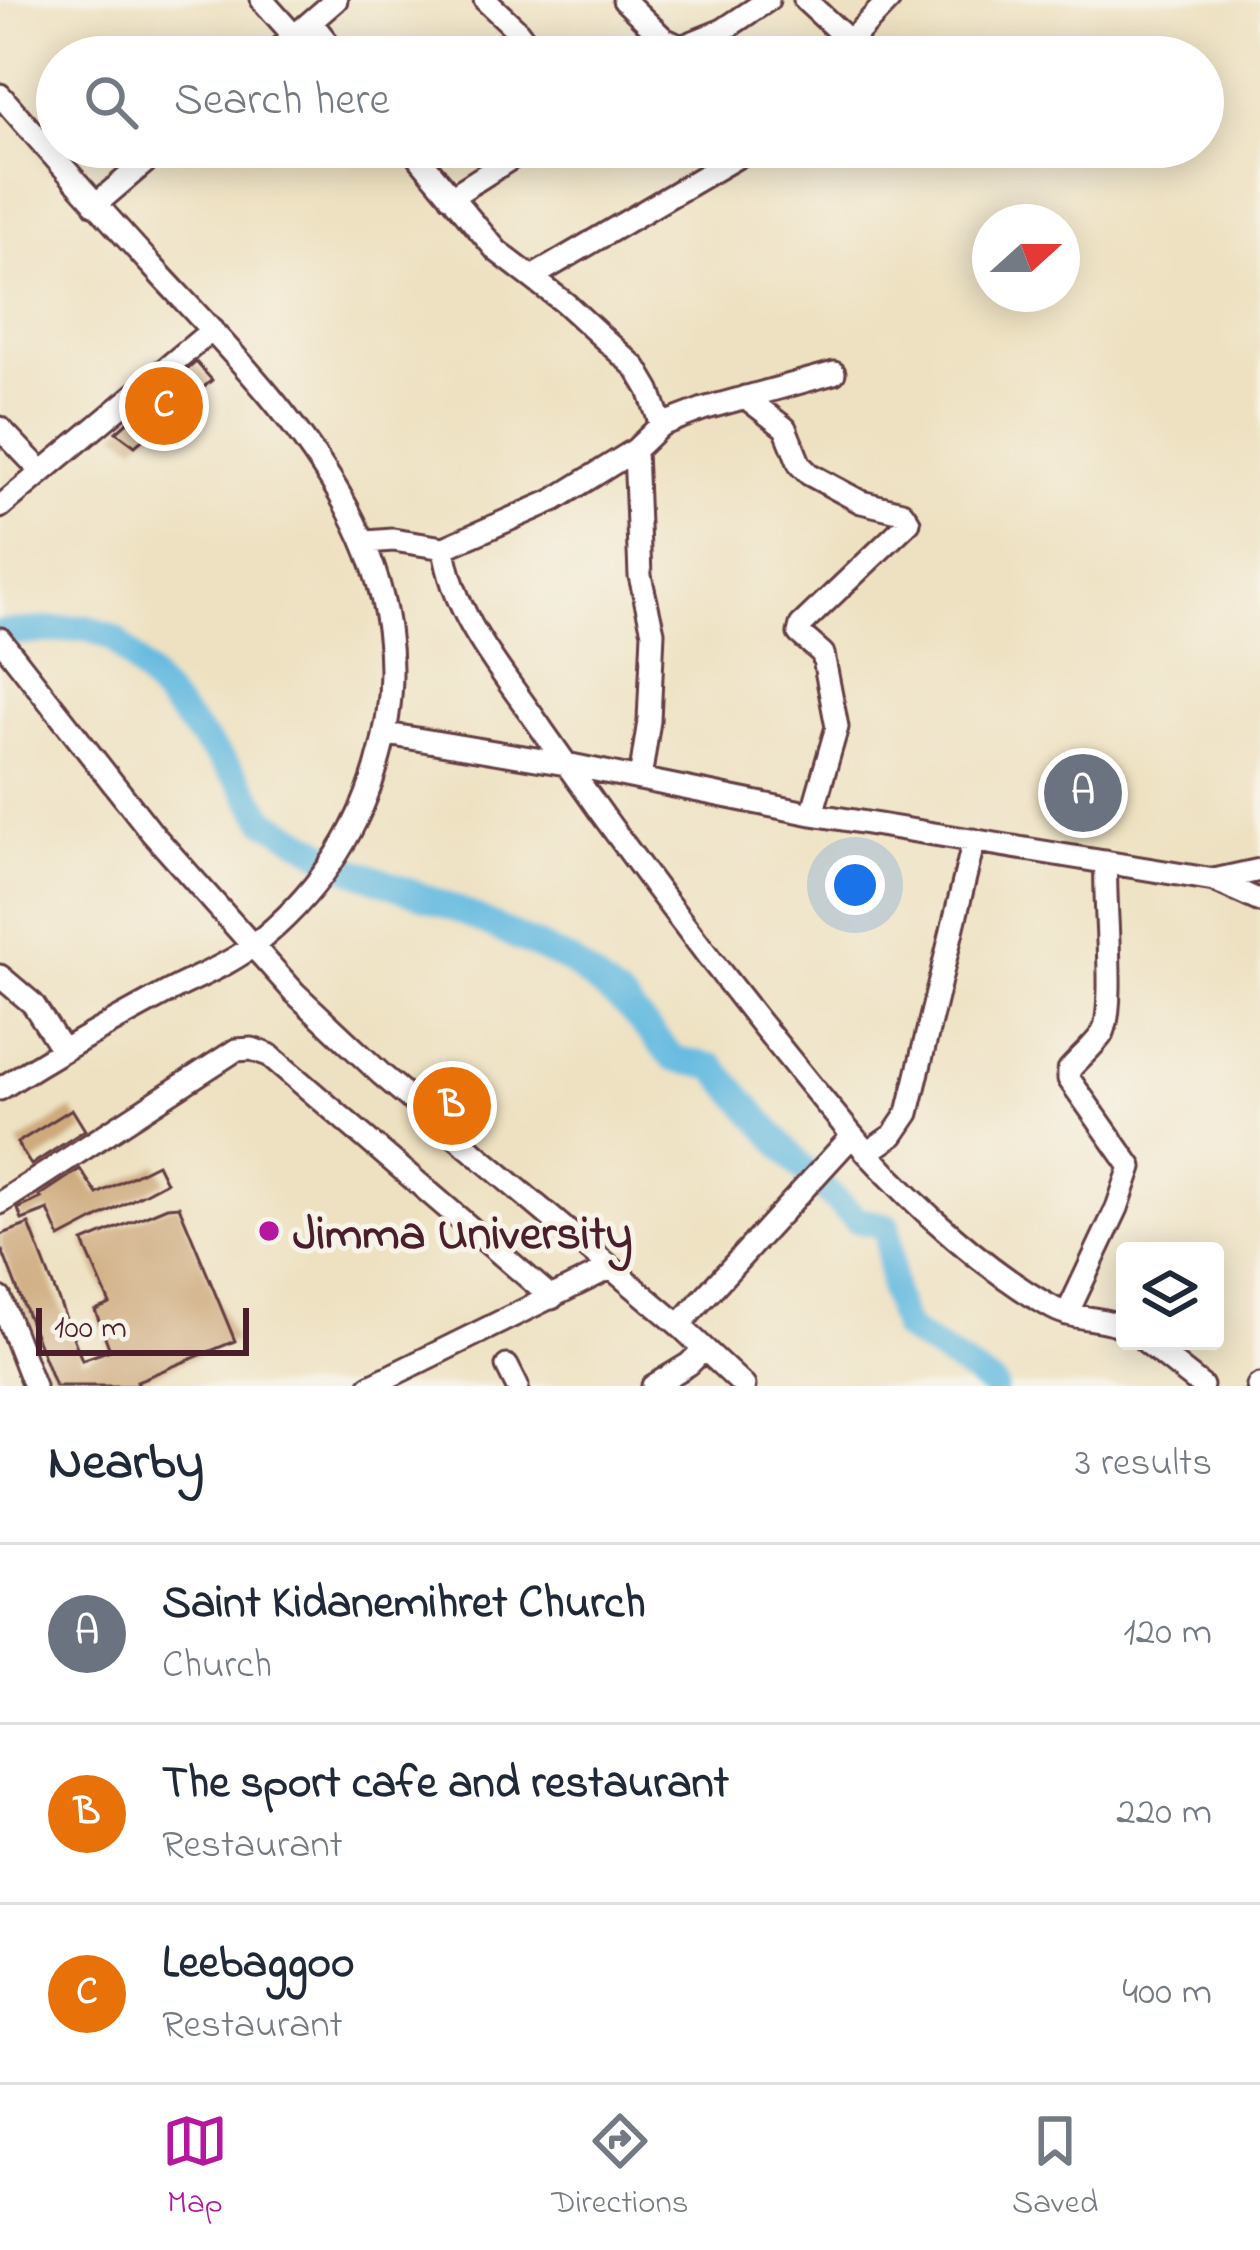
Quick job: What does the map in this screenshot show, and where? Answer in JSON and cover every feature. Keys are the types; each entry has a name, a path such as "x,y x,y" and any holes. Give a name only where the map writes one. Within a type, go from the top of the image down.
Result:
{"street":[{"path":"262,0 312,36"},
{"path":"295,36 336,0"},
{"path":"485,0 514,36"},
{"path":"624,0 661,36"},
{"path":"709,36 768,0"},
{"path":"805,0 844,36"},
{"path":"857,36 889,0"},
{"path":"0,95 36,137"},
{"path":"0,1089 62,1049 252,947 325,875 361,813 387,734 393,686 390,633 367,542 322,460 212,330 63,168"},
{"path":"95,205 139,168"},
{"path":"430,168 497,251 636,368 661,425"},
{"path":"452,197 497,168"},
{"path":"532,277 718,168"},
{"path":"0,507 212,330"},
{"path":"367,542 393,540 444,548 554,500 635,451 661,425 834,373"},
{"path":"745,397 784,428 800,466 809,474 861,502 902,512 909,521 801,625 806,641 823,654 837,727 812,814"},
{"path":"0,428 42,472"},
{"path":"635,451 640,576 653,632 649,722 640,779"},
{"path":"444,548 448,576 470,625 619,840 860,1144 906,1196 1016,1284 1067,1314 1116,1326"},
{"path":"0,639 152,832 252,947 382,1075 679,1324 744,1386"},
{"path":"387,734 566,764 812,814 1214,880 1260,901"},
{"path":"679,1324 860,1144 893,1135 908,1113 974,840"},
{"path":"1067,1314 1131,1167 1069,1078 1069,1070 1108,1021 1106,862"},
{"path":"1214,880 1260,870"},
{"path":"0,976 33,1004 62,1049"},
{"path":"0,1203 236,1050 252,1049 269,1055 552,1298"},
{"path":"370,1386 610,1268"},
{"path":"0,1298 34,1386"},
{"path":"653,1386 703,1350"},
{"path":"1156,1350 1202,1386"}],"building":[{"path":"196,362 212,380 135,446 116,432"},
{"path":"1076,761 1102,764 1106,804 1088,812 1063,808 1053,776"},
{"path":"72,1109 85,1130 31,1165 17,1143"},
{"path":"157,1164 166,1182 60,1238 48,1210 22,1220 18,1209 80,1169 97,1194"},
{"path":"179,1206 235,1341 137,1381 139,1386 55,1386 0,1235 29,1224 82,1360 110,1350 95,1310 110,1304 83,1242"}],"waterway":[{"path":"0,633 87,628 115,639 239,780 265,820 353,870 463,912 571,962 626,1005 674,1059 714,1067 801,1167 857,1220 887,1226 893,1292 905,1329 994,1386"}],"place":[{"name":"Leebaggoo","path":"164,406"},
{"name":"Saint Kidanemihret Church","path":"1083,793"},
{"name":"The sport cafe and restaurant","path":"452,1106"},
{"name":"Jimma University","path":"269,1231"}]}
